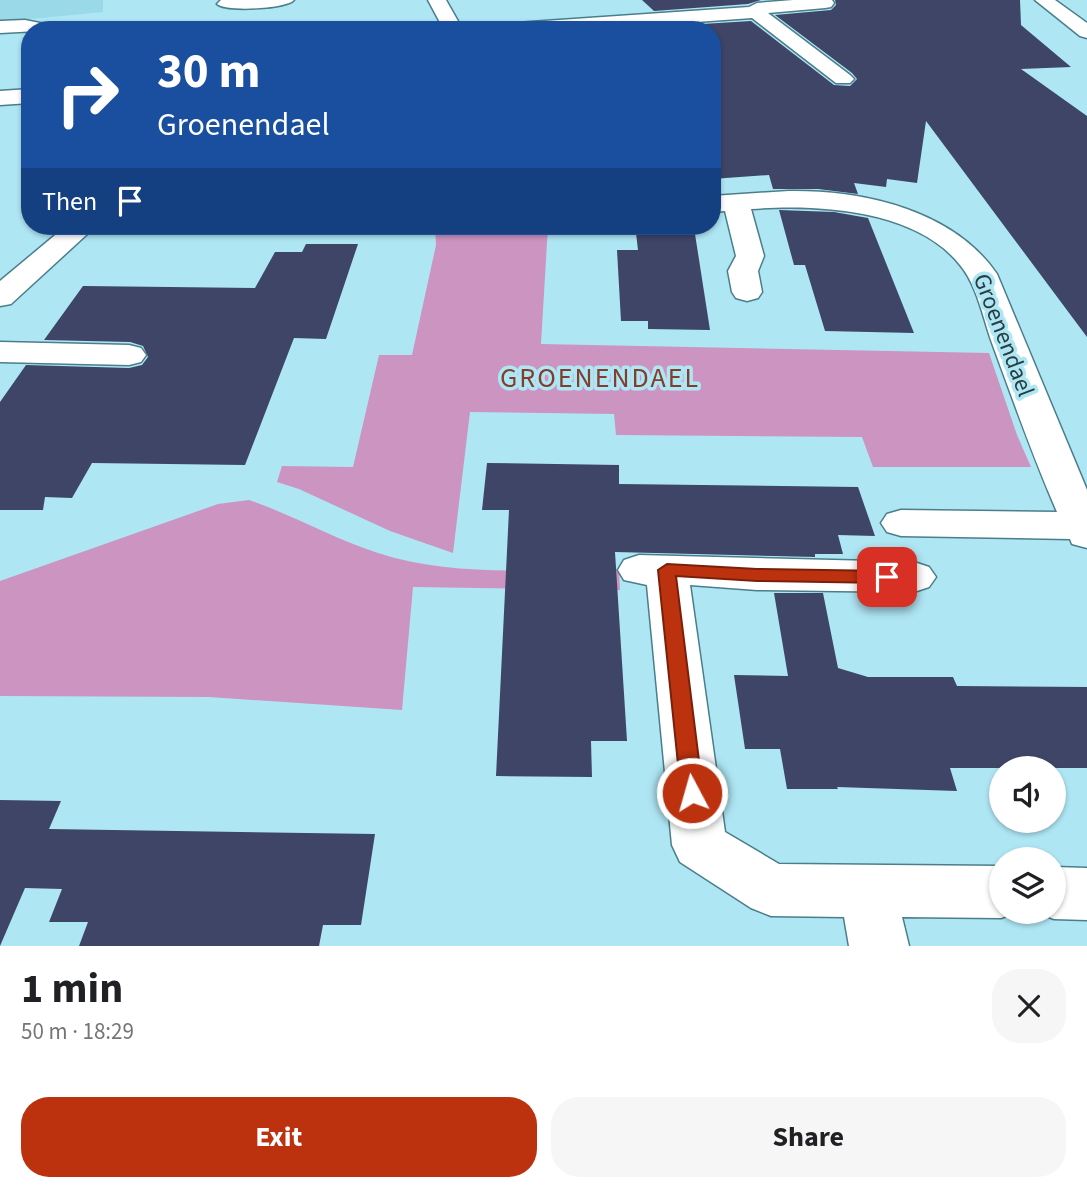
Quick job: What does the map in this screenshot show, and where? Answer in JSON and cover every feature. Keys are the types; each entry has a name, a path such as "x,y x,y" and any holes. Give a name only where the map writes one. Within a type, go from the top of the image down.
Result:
{"street":[{"path":"226,5 285,0"},
{"path":"437,0 449,21"},
{"path":"1044,0 1087,32"},
{"path":"599,21 825,3"},
{"path":"753,7 843,79"},
{"path":"0,27 21,26"},
{"path":"0,98 21,97"},
{"name":"Groenendael","path":"747,292 743,271 750,256 724,203 815,200 868,209 923,225 943,235 967,253 982,274 1052,458 1085,530 901,523"},
{"path":"0,297 72,235"},
{"path":"0,352 130,355"},
{"path":"914,577 757,575 653,570 699,845 771,890 989,892"},
{"path":"867,891 879,946"},
{"path":"1066,893 1087,894"}],"shaded area":[{"path":"0,0 103,0 103,12 0,22"},
{"path":"435,235 547,235 541,344 989,353 1031,467 873,467 862,437 616,435 614,414 470,412 453,553 390,531 299,489 277,482 282,466 353,467 379,355 412,355 436,245"},
{"path":"249,500 362,547 407,561 467,569 619,569 620,590 413,587 402,710 209,697 0,696 0,581 218,504"}],"building":[{"path":"642,0 761,0 748,4 654,11"},
{"path":"835,0 1020,0 1021,25 1071,67 1021,69 1087,116 1087,337 926,121 917,183 887,179 886,187 854,183 858,194 818,189 773,189 769,175 721,178 721,23 751,21 834,85 850,86 857,79 852,73 775,15 831,10 836,5"},
{"path":"779,210 834,212 868,218 914,333 825,331 805,265 794,265"},
{"path":"636,235 695,235 710,330 648,329 648,321 621,321 617,250 638,250"},
{"path":"306,244 358,244 326,339 294,338 245,465 92,463 72,498 45,497 43,510 0,510 0,402 26,365 129,368 142,365 148,357 143,346 130,342 44,340 83,286 255,288 275,252 302,252"},
{"path":"487,463 619,465 619,484 858,487 875,536 838,535 843,554 815,554 815,557 615,552 627,741 591,741 592,777 496,776 509,510 482,510"},
{"path":"774,593 823,593 838,668 868,677 953,677 957,686 1087,687 1087,768 1066,768 1066,756 989,756 989,768 950,768 957,791 837,787 838,789 787,789 780,749 745,749 734,675 788,676"},
{"path":"0,800 61,801 49,829 375,834 361,925 323,925 319,946 79,946 88,922 49,922 62,889 25,888 0,946"}],"district":[{"name":"GROENENDAEL","path":"600,377"}],"route":[{"path":"692,793 667,570 713,570 757,575 887,577"}]}
